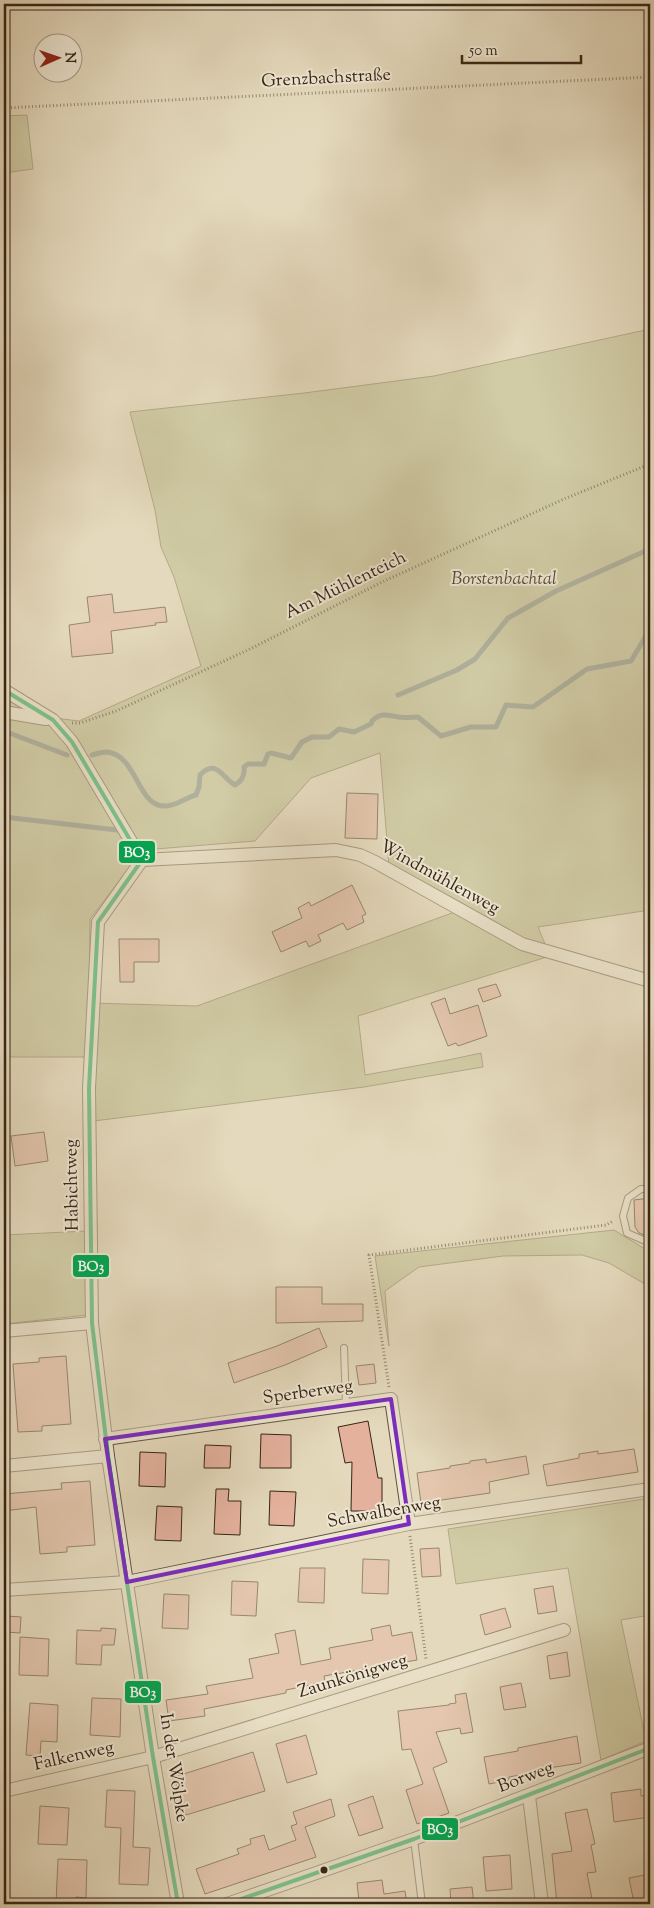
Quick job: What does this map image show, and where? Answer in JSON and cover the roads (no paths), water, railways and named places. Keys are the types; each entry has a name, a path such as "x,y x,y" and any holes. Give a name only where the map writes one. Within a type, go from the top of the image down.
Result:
{"street":[{"path":"4,690 53,720 72,742 142,860"},
{"path":"4,712 53,720"},
{"name":"Windmühlenweg","path":"142,860 336,850 375,862 522,944 650,981"},
{"name":"Habichtweg","path":"127,1582 105,1439 92,1323 89,1088 98,922 142,860"},
{"path":"4,1331 92,1323"},
{"name":"Sperberweg","path":"105,1439 391,1400 409,1524"},
{"path":"4,1466 108,1456"},
{"name":"Schwalbenweg","path":"127,1582 409,1524 650,1489"},
{"path":"4,1590 127,1582"},
{"name":"In der Wölpke","path":"127,1582 153,1757 178,1904"},
{"name":"Zaunkönigweg","path":"153,1757 564,1630"},
{"name":"Borweg","path":"235,1903 414,1839 650,1748"},
{"name":"Falkenweg","path":"4,1790 153,1757"},
{"path":"528,1796 542,1904"}],"lane":[{"path":"650,1189 642,1189 628,1198 623,1216 627,1234 650,1243"},
{"path":"344,1348 346,1406"},
{"path":"414,1839 422,1904"}],"waterway":[{"path":"398,695 457,670 475,659 508,618 556,591 650,549"},
{"path":"92,755 107,752 117,755 132,771 149,799 157,805 167,806 196,795 200,775 206,770 211,768 219,771 235,785 240,782 244,773 244,767 248,764 264,764 268,754 291,758 302,742 312,737 329,737 339,729 354,732 371,724 375,718 381,715 418,717 441,736 471,727 496,727 506,705 533,707 587,669 631,661 650,629"},
{"path":"4,731 67,755"},
{"path":"4,817 117,830"}],"park label":[{"name":"Borstenbachtal","path":"504,580"}]}
